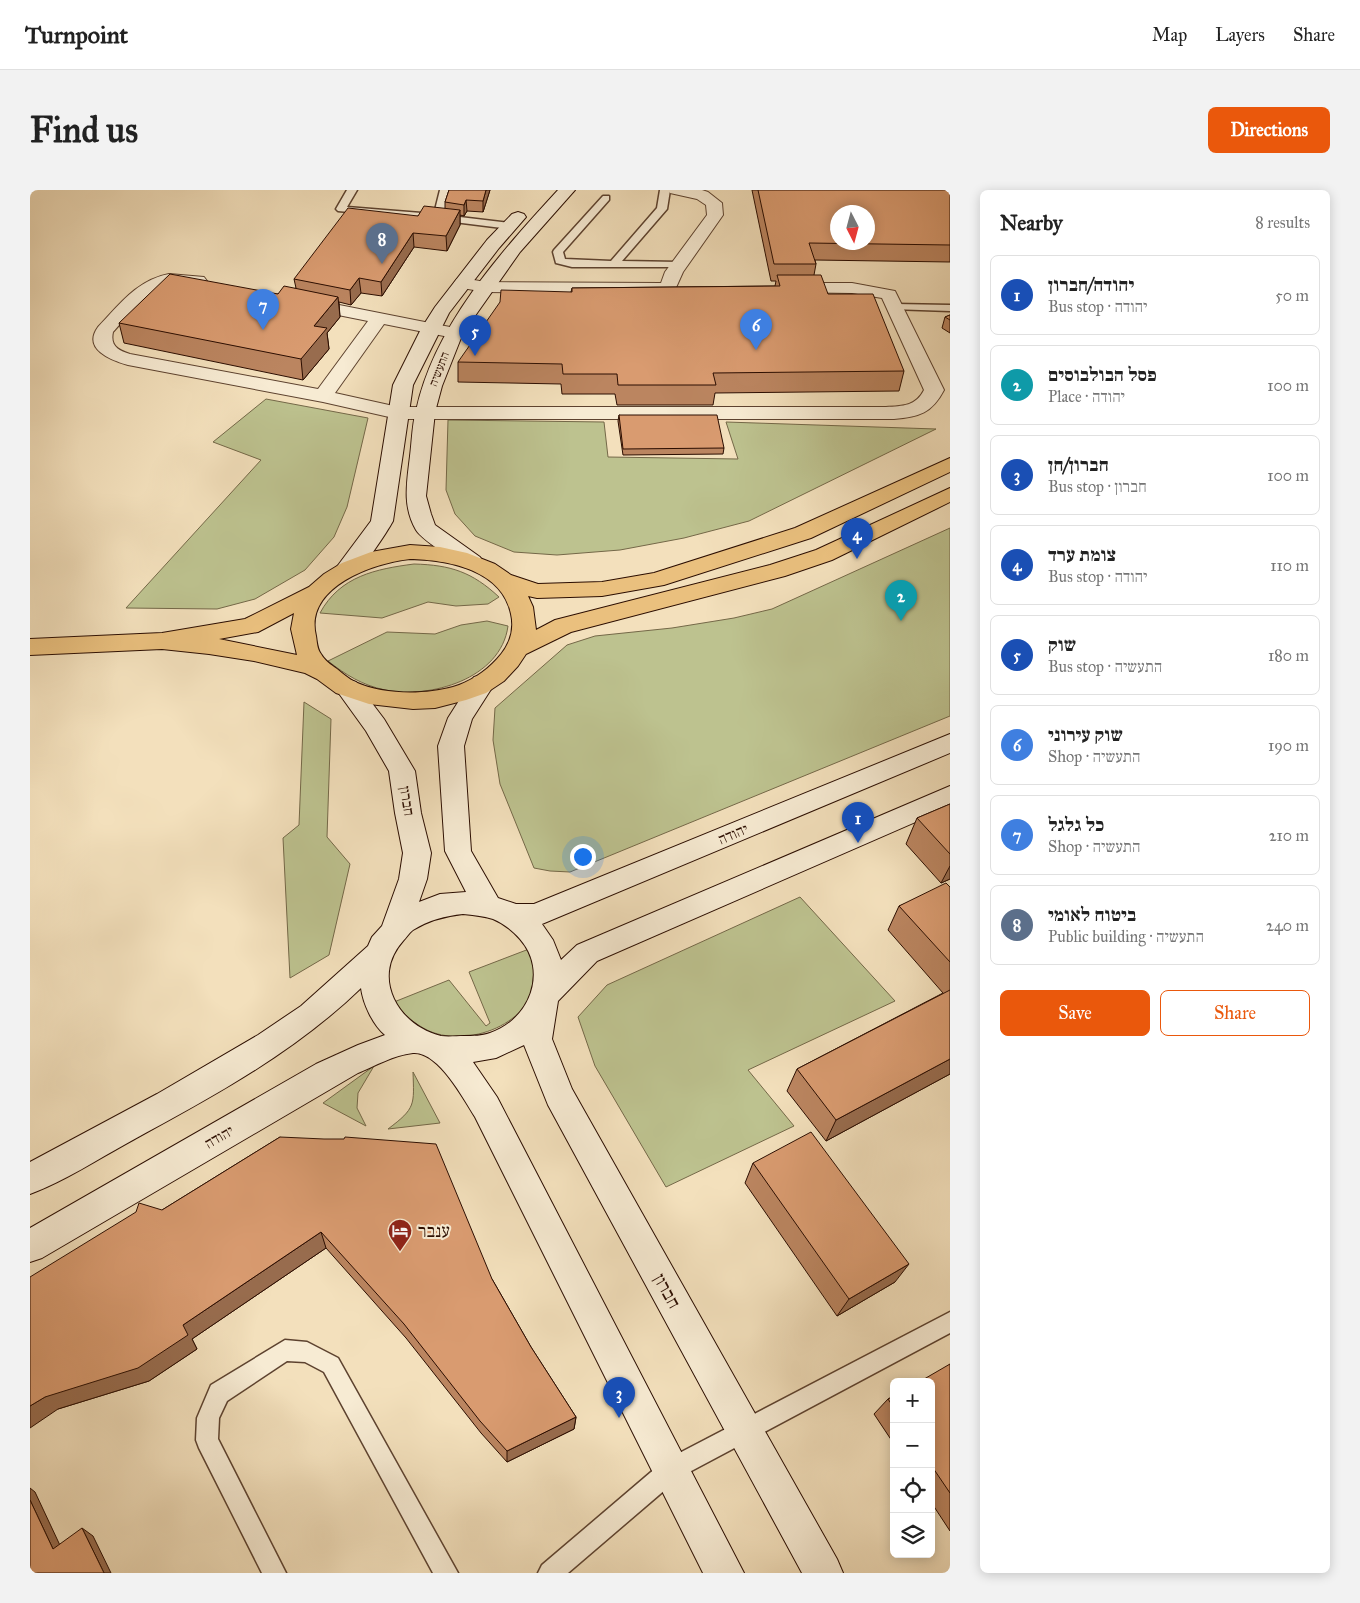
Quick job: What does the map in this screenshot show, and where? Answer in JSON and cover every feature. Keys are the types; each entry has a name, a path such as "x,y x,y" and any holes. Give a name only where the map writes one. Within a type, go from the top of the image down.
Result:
{"highway":[{"path":"503,580 537,591 602,589 656,580 803,533 950,464"},
{"path":"519,648 562,626 777,571 824,555 950,494"},
{"path":"162,641 236,648 319,669 347,688 372,697 401,701 430,700 458,694 483,683 505,667 519,648 525,624 519,600 503,580 489,570 472,562 442,554 409,552 377,557 347,568 330,579 317,592 306,611 302,631 307,651 319,669"},
{"path":"30,647 162,641 250,626 317,592"}],"street":[{"name":"התעשיה","path":"472,562 426,529 420,514 416,496 424,412 435,378 454,333 514,248 567,190"},
{"path":"668,288 679,265 715,215 714,203 702,195 676,190"},
{"name":"התעשיה","path":"347,568 374,535 382,521 403,385 430,329 441,311 463,283 530,204"},
{"path":"219,285 177,279 160,282 150,287 104,331 102,338 105,348 114,355 128,359 322,396 398,413 910,412 929,402 934,390 889,295 856,288 777,288"},
{"path":"463,283 485,287 688,288"},
{"path":"285,299 454,333"},
{"path":"322,396 379,318"},
{"path":"483,683 460,718 451,746 458,852 500,911"},
{"name":"חברון","path":"347,688 375,725 402,771 408,813 417,854 411,887 396,928"},
{"name":"יהודה","path":"500,911 536,914 591,893 950,743"},
{"path":"428,1045 468,1051 493,1047 514,1036 532,1021 546,997 587,953 950,796"},
{"path":"546,997 549,970 544,949 531,931 500,911 463,903 438,906 416,914 396,928 378,954 373,974 375,993 382,1011 395,1027 428,1045 459,1067 486,1107 724,1573"},
{"path":"30,1179 214,1077 303,1022 378,954"},
{"name":"חברון","path":"546,997 537,1039 559,1095 823,1573"},
{"name":"יהודה","path":"30,1246 253,1117 301,1087 343,1065 385,1046 428,1045"}],"lane":[{"path":"352,190 341,209 438,217 510,226"},
{"path":"438,217 445,190"},
{"path":"614,264 662,209 665,190"},
{"path":"606,198 558,252 560,260 572,264 679,265"},
{"path":"895,307 950,308"},
{"path":"550,1573 672,1469 950,1322"},
{"path":"274,1573 207,1440 208,1418 219,1392 285,1350 307,1352 331,1365 446,1573"}],"green space":[{"path":"266,399 368,418 347,507 334,537 305,570 255,599 217,609 126,608 261,460 213,442"},
{"path":"448,420 604,422 608,457 738,459 726,422 936,429 749,521 684,538 620,550 557,555 514,552 475,536 455,514 446,490"},
{"path":"950,528 950,716 570,872 534,868 500,784 493,740 495,708 567,645 595,636 672,628 734,618 772,609"},
{"path":"414,564 450,568 480,581 499,597 488,604 456,606 428,602 382,618 320,613 328,600 338,590 360,576"},
{"path":"487,621 508,626 503,644 492,660 478,672 442,688 403,692 385,690 355,679 328,661 387,632 435,634 461,625"},
{"path":"304,702 331,719 327,837 350,864 329,955 290,978 283,838 299,825"},
{"path":"800,897 895,1001 748,1070 794,1126 666,1187 595,1066 578,1017 607,985"},
{"path":"529,949 535,967 534,986 527,1002 516,1016 500,1026 483,1033 446,1036 429,1031 410,1018 394,1002 449,980 486,1026 490,1023 469,972"},
{"path":"374,1066 358,1093 357,1108 366,1126 323,1103"},
{"path":"413,1072 440,1123 388,1129 404,1116 411,1105 413,1099"}],"building":[{"path":"449,190 486,190 483,201 466,200 464,205 445,202"},
{"path":"758,190 950,190 950,245 875,244 875,205 830,205 830,243 809,243 816,264 774,264"},
{"path":"424,206 460,210 446,236 413,233 381,282 359,278 350,290 294,279 348,208 418,216"},
{"path":"170,274 278,294 284,286 338,297 314,326 327,328 301,359 119,323"},
{"path":"777,275 821,275 828,294 873,294 904,371 713,373 716,385 618,385 617,374 563,374 562,364 458,362 500,302 501,290 572,292 572,288 780,286"},
{"path":"619,415 717,415 724,448 623,449"},
{"path":"950,804 950,854 917,818"},
{"path":"946,883 950,887 950,962 899,906"},
{"path":"950,990 950,1059 836,1120 797,1069"},
{"path":"811,1132 909,1264 849,1299 753,1163"},
{"path":"280,1137 344,1139 345,1137 436,1144 492,1279 531,1347 576,1417 507,1451 480,1421 404,1324 321,1232 183,1325 188,1335 138,1368 45,1397 30,1406 30,1277 136,1212 139,1203 162,1210"},
{"path":"950,1364 950,1493 935,1471 935,1378 926,1378"},
{"path":"30,1500 53,1549 82,1528 104,1573 30,1573"}],"place":[{"name":"ביטוח לאומי","path":"382,264"},
{"name":"כל גלגל","path":"263,330"},
{"name":"שוק עירוני","path":"756,350"},
{"name":"שוק","path":"475,356"},
{"name":"צומת ערד","path":"857,559"},
{"name":"פסל הבולבוסים","path":"901,621"},
{"name":"יהודה/חברון","path":"858,843"},
{"name":"ענבר","path":"400,1252"},
{"name":"חברון/חן","path":"619,1418"}]}
